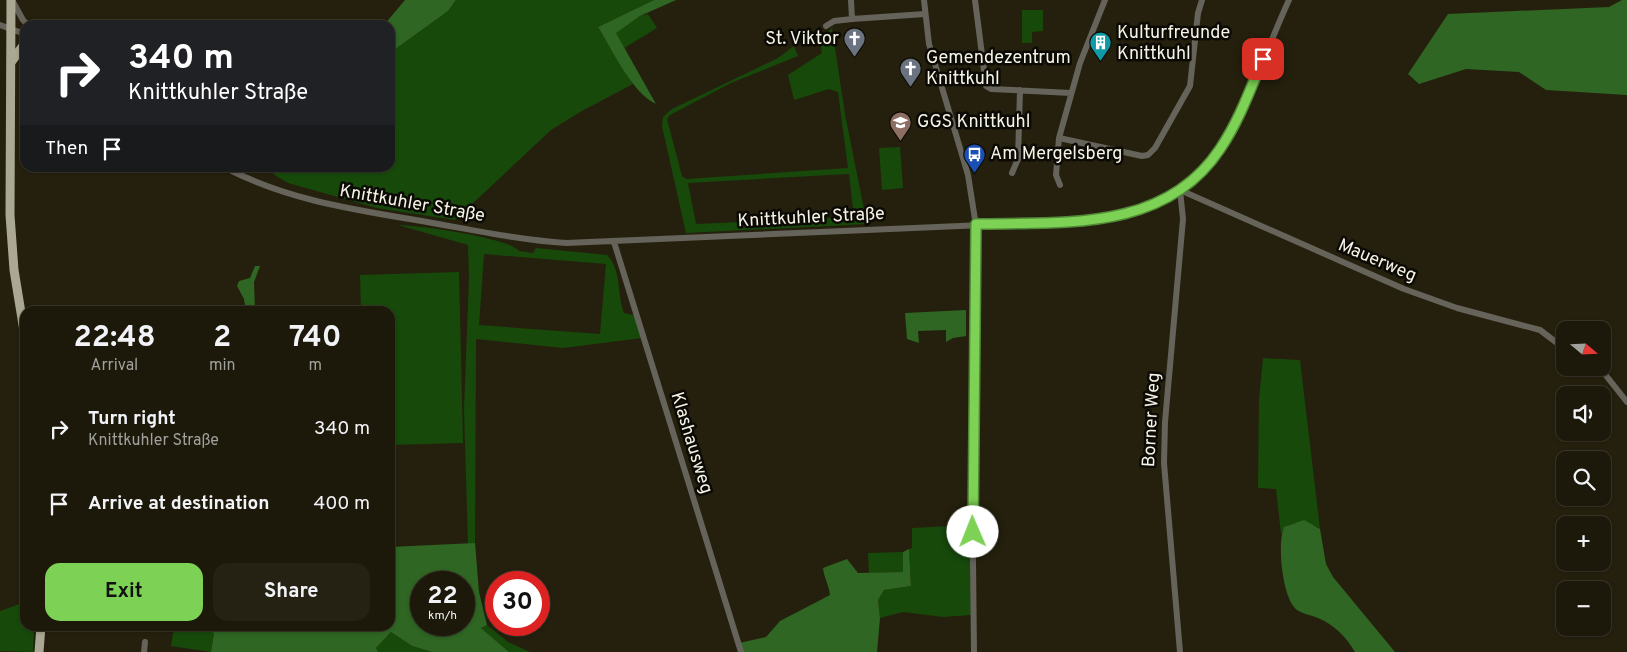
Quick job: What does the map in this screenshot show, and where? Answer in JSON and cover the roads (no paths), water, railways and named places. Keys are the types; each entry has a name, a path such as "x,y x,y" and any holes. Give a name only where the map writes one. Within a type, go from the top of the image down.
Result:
{"main road":[{"path":"11,0 10,222 14,270 20,307"},
{"path":"12,61 20,50"},
{"path":"39,652 41,631"}],"street":[{"path":"11,0 23,20"},
{"path":"851,0 852,19"},
{"path":"924,0 929,44 968,175 976,224 977,306 972,472 974,652"},
{"path":"975,0 986,86 991,89 1070,93"},
{"path":"1060,184 1056,175 1059,138 1070,93 1105,0"},
{"path":"1059,138 1142,156 1150,154 1190,86 1198,13 1202,0"},
{"name":"Knittkuhler Straße","path":"235,172 274,189 329,205 518,238 566,243 1101,220 1144,210 1180,190 1205,168 1226,140 1289,0"},
{"path":"826,26 834,21 925,14"},
{"path":"0,25 20,32"},
{"path":"1012,173 1018,158 1020,90"},
{"name":"Mauerweg","path":"1180,190 1404,289 1457,308 1540,330 1556,342"},
{"name":"Borner Weg","path":"1180,190 1183,219 1165,422 1164,463 1180,652"},
{"name":"Klashausweg","path":"614,242 740,652"},
{"path":"1606,376 1627,402"},
{"path":"144,652 145,642"}],"place":[{"name":"St. Viktor","path":"855,58"},
{"name":"Kulturfreunde Knittkuhl","path":"1101,62"},
{"name":"Gemendezentrum Knittkuhl","path":"910,87"},
{"name":"GGS Knittkuhl","path":"901,141"},
{"name":"Am Mergelsberg","path":"974,173"}]}
